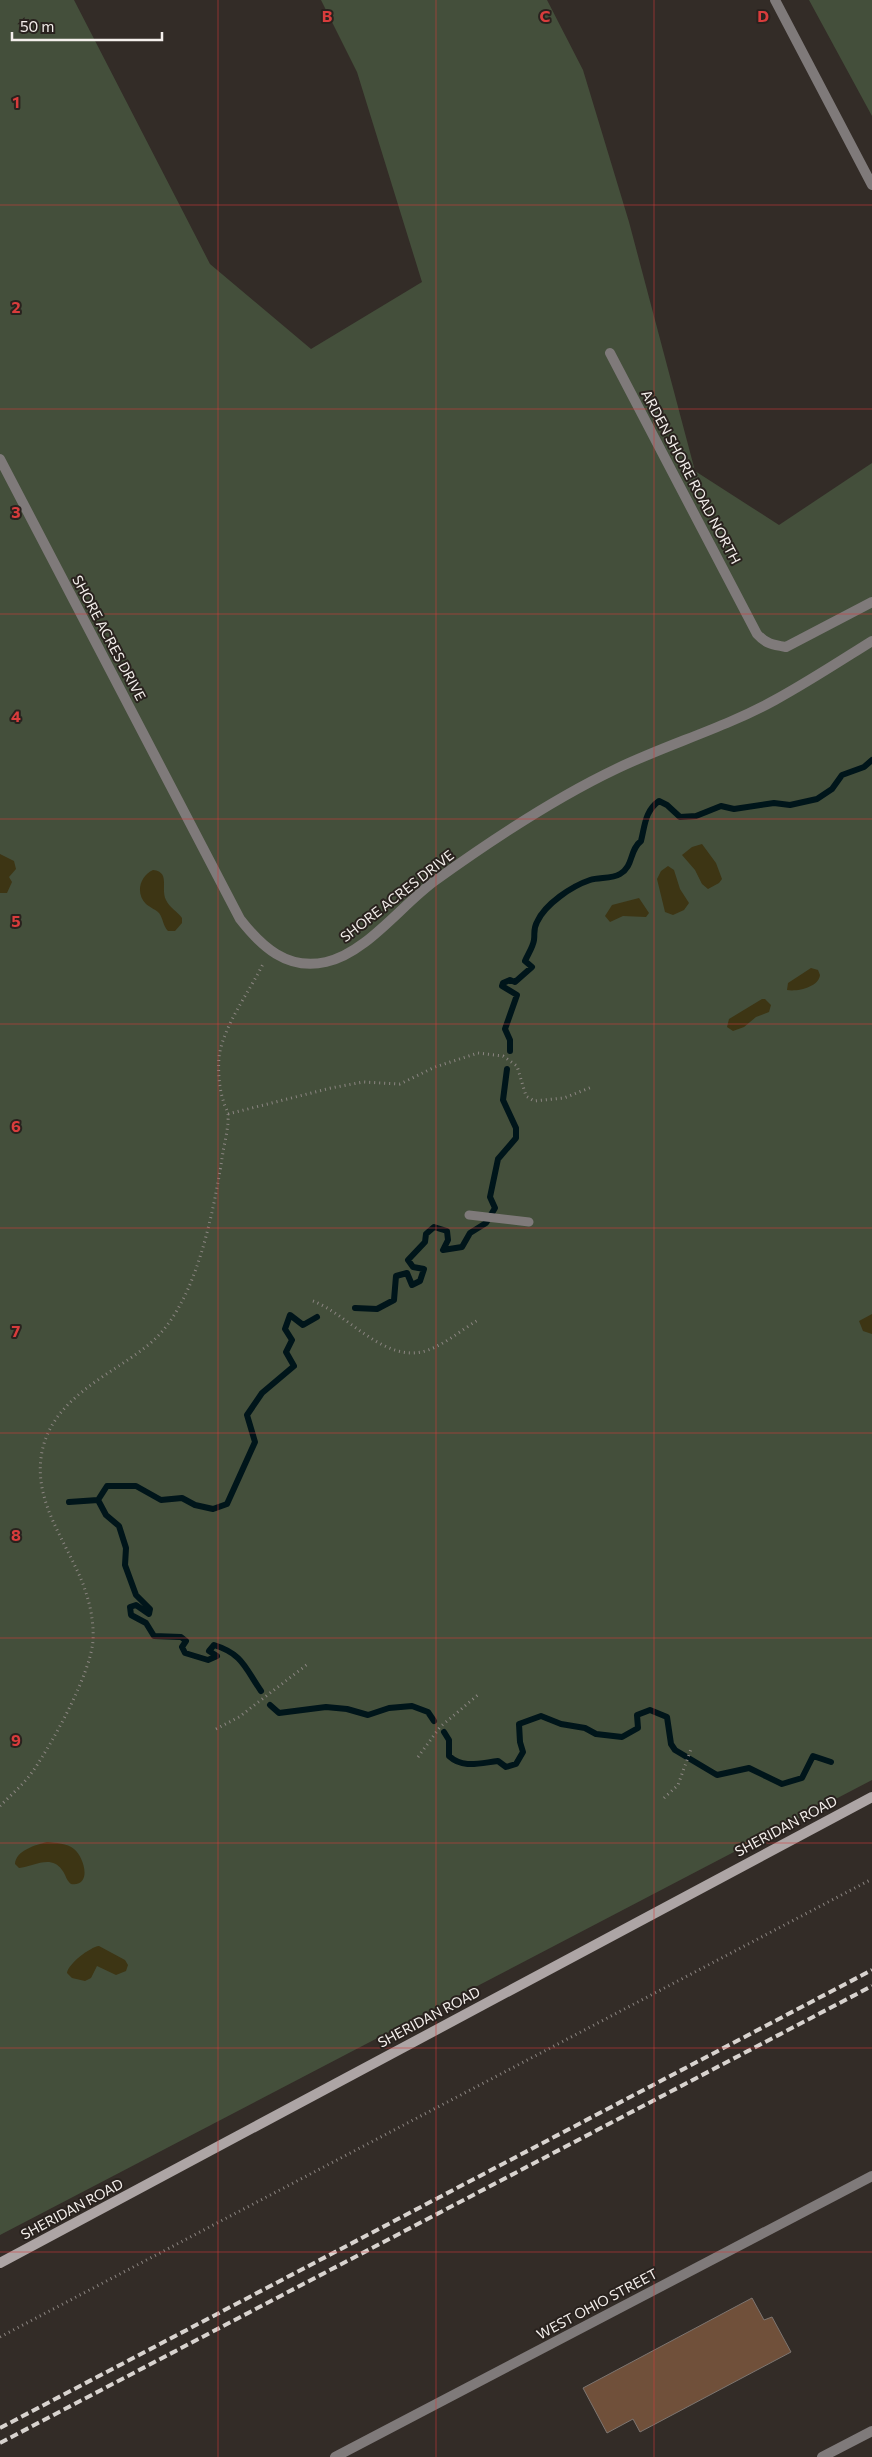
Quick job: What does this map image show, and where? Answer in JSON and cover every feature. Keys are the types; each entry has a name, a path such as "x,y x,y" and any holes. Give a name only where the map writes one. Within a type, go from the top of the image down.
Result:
{"main road":[{"name":"SHERIDAN ROAD","path":"0,2263 872,1797"}],"street":[{"path":"775,0 872,186"},
{"name":"ARDEN SHORE ROAD NORTH","path":"610,353 747,614 764,642 786,647 872,602"},
{"name":"SHORE ACRES DRIVE","path":"0,459 240,919 258,942 281,957 301,963 325,962 354,950 430,884 486,844 562,798 616,769 774,700 872,642"},
{"name":"WEST OHIO STREET","path":"335,2457 349,2454 872,2176"},
{"path":"822,2457 872,2431"}],"lane":[{"path":"469,1216 530,1222"}],"path":[{"path":"0,1806 32,1773 47,1748 86,1670 93,1643 93,1617 82,1584 46,1503 41,1456 50,1431 64,1408 83,1390 149,1345 167,1326 193,1277 221,1168 228,1114 222,1100 219,1080 219,1058 224,1037 270,950"},
{"path":"228,1114 331,1088 363,1082 400,1084 435,1067 478,1053 504,1056 517,1066 526,1096 534,1101 564,1098 592,1087"},
{"path":"313,1300 329,1307 358,1329 392,1350 408,1353 429,1349 478,1320"},
{"path":"216,1729 239,1716 309,1663"},
{"path":"418,1756 440,1727 479,1694"},
{"path":"664,1798 678,1785 691,1749"},
{"path":"0,2337 872,1879"}],"green space":[{"path":"0,0 74,0 210,264 311,349 422,282 357,72 321,0 547,0 583,70 629,222 695,471 779,525 872,463 872,1780 0,2235"},
{"path":"809,0 872,0 872,116"}],"sand":[{"path":"702,844 716,863 722,879 719,883 708,889 702,884 695,870 682,855 692,847"},
{"path":"0,854 14,861 16,869 9,877 12,882 7,893 0,893"},
{"path":"668,866 674,870 680,889 689,903 684,910 673,915 665,912 657,879 661,871"},
{"path":"153,870 162,874 166,900 182,918 182,923 175,931 168,931 159,913 146,904 141,895 140,885 142,880"},
{"path":"639,898 649,913 646,917 623,916 610,922 605,916 612,905"},
{"path":"811,968 818,970 820,975 816,983 807,988 787,990 788,983"},
{"path":"765,999 771,1005 769,1012 756,1017 744,1027 733,1031 727,1027 729,1019"},
{"path":"872,1314 872,1334 863,1331 859,1321"},
{"path":"47,1842 68,1846 78,1853 84,1871 82,1881 78,1884 71,1884 58,1865 53,1863 47,1862 19,1868 15,1864 16,1859 23,1852"},
{"path":"99,1946 125,1960 128,1965 126,1971 116,1975 97,1966 91,1978 85,1981 72,1978 67,1973 75,1961"}],"building":[{"path":"752,2298 764,2320 772,2317 791,2352 640,2432 633,2419 607,2433 583,2388"}],"waterway":[{"path":"510,1051 510,1040 505,1029 517,995 502,986 503,983 510,980 515,982 532,967 525,961 533,945 535,927 541,915 560,896 575,887 597,878 617,876 624,871 628,867 635,849 641,841 648,814 654,805 659,801 667,805 680,817 696,816 721,806 734,809 774,803 790,805 817,799 832,789 842,775 864,767 872,760"},
{"path":"355,1308 377,1309 394,1300 396,1276 407,1273 412,1285 420,1281 424,1269 413,1267 408,1260 425,1242 426,1234 434,1227 447,1231 448,1240 443,1250 462,1247 470,1233 486,1223 495,1208 490,1197 498,1159 516,1138 516,1128 503,1100 507,1069"},
{"path":"98,1500 107,1486 136,1486 161,1500 182,1498 195,1505 213,1509 227,1504 255,1442 247,1415 262,1393 294,1366 286,1352 292,1340 285,1329 290,1315 303,1325 317,1317"},
{"path":"98,1500 106,1515 119,1526 126,1548 125,1565 136,1595 150,1609 149,1614 136,1605 130,1607 131,1615 146,1623 154,1636 181,1637 186,1641 182,1647 185,1653 208,1660 217,1656 209,1651 214,1645 231,1653 242,1663 261,1691"},
{"path":"69,1502 98,1500"},
{"path":"270,1705 279,1713 326,1707 347,1709 368,1715 389,1708 412,1706 428,1712 434,1721"},
{"path":"444,1732 449,1740 449,1756 454,1760 466,1764 498,1761 506,1767 516,1764 523,1752 520,1742 519,1724 541,1716 561,1724 585,1728 596,1734 622,1737 638,1728 637,1715 650,1710 667,1717 671,1744 675,1750 717,1775 749,1768 782,1784 802,1778 813,1756 831,1762"}],"railway":[{"path":"0,2428 872,1970"},
{"path":"0,2443 872,1986"}]}
